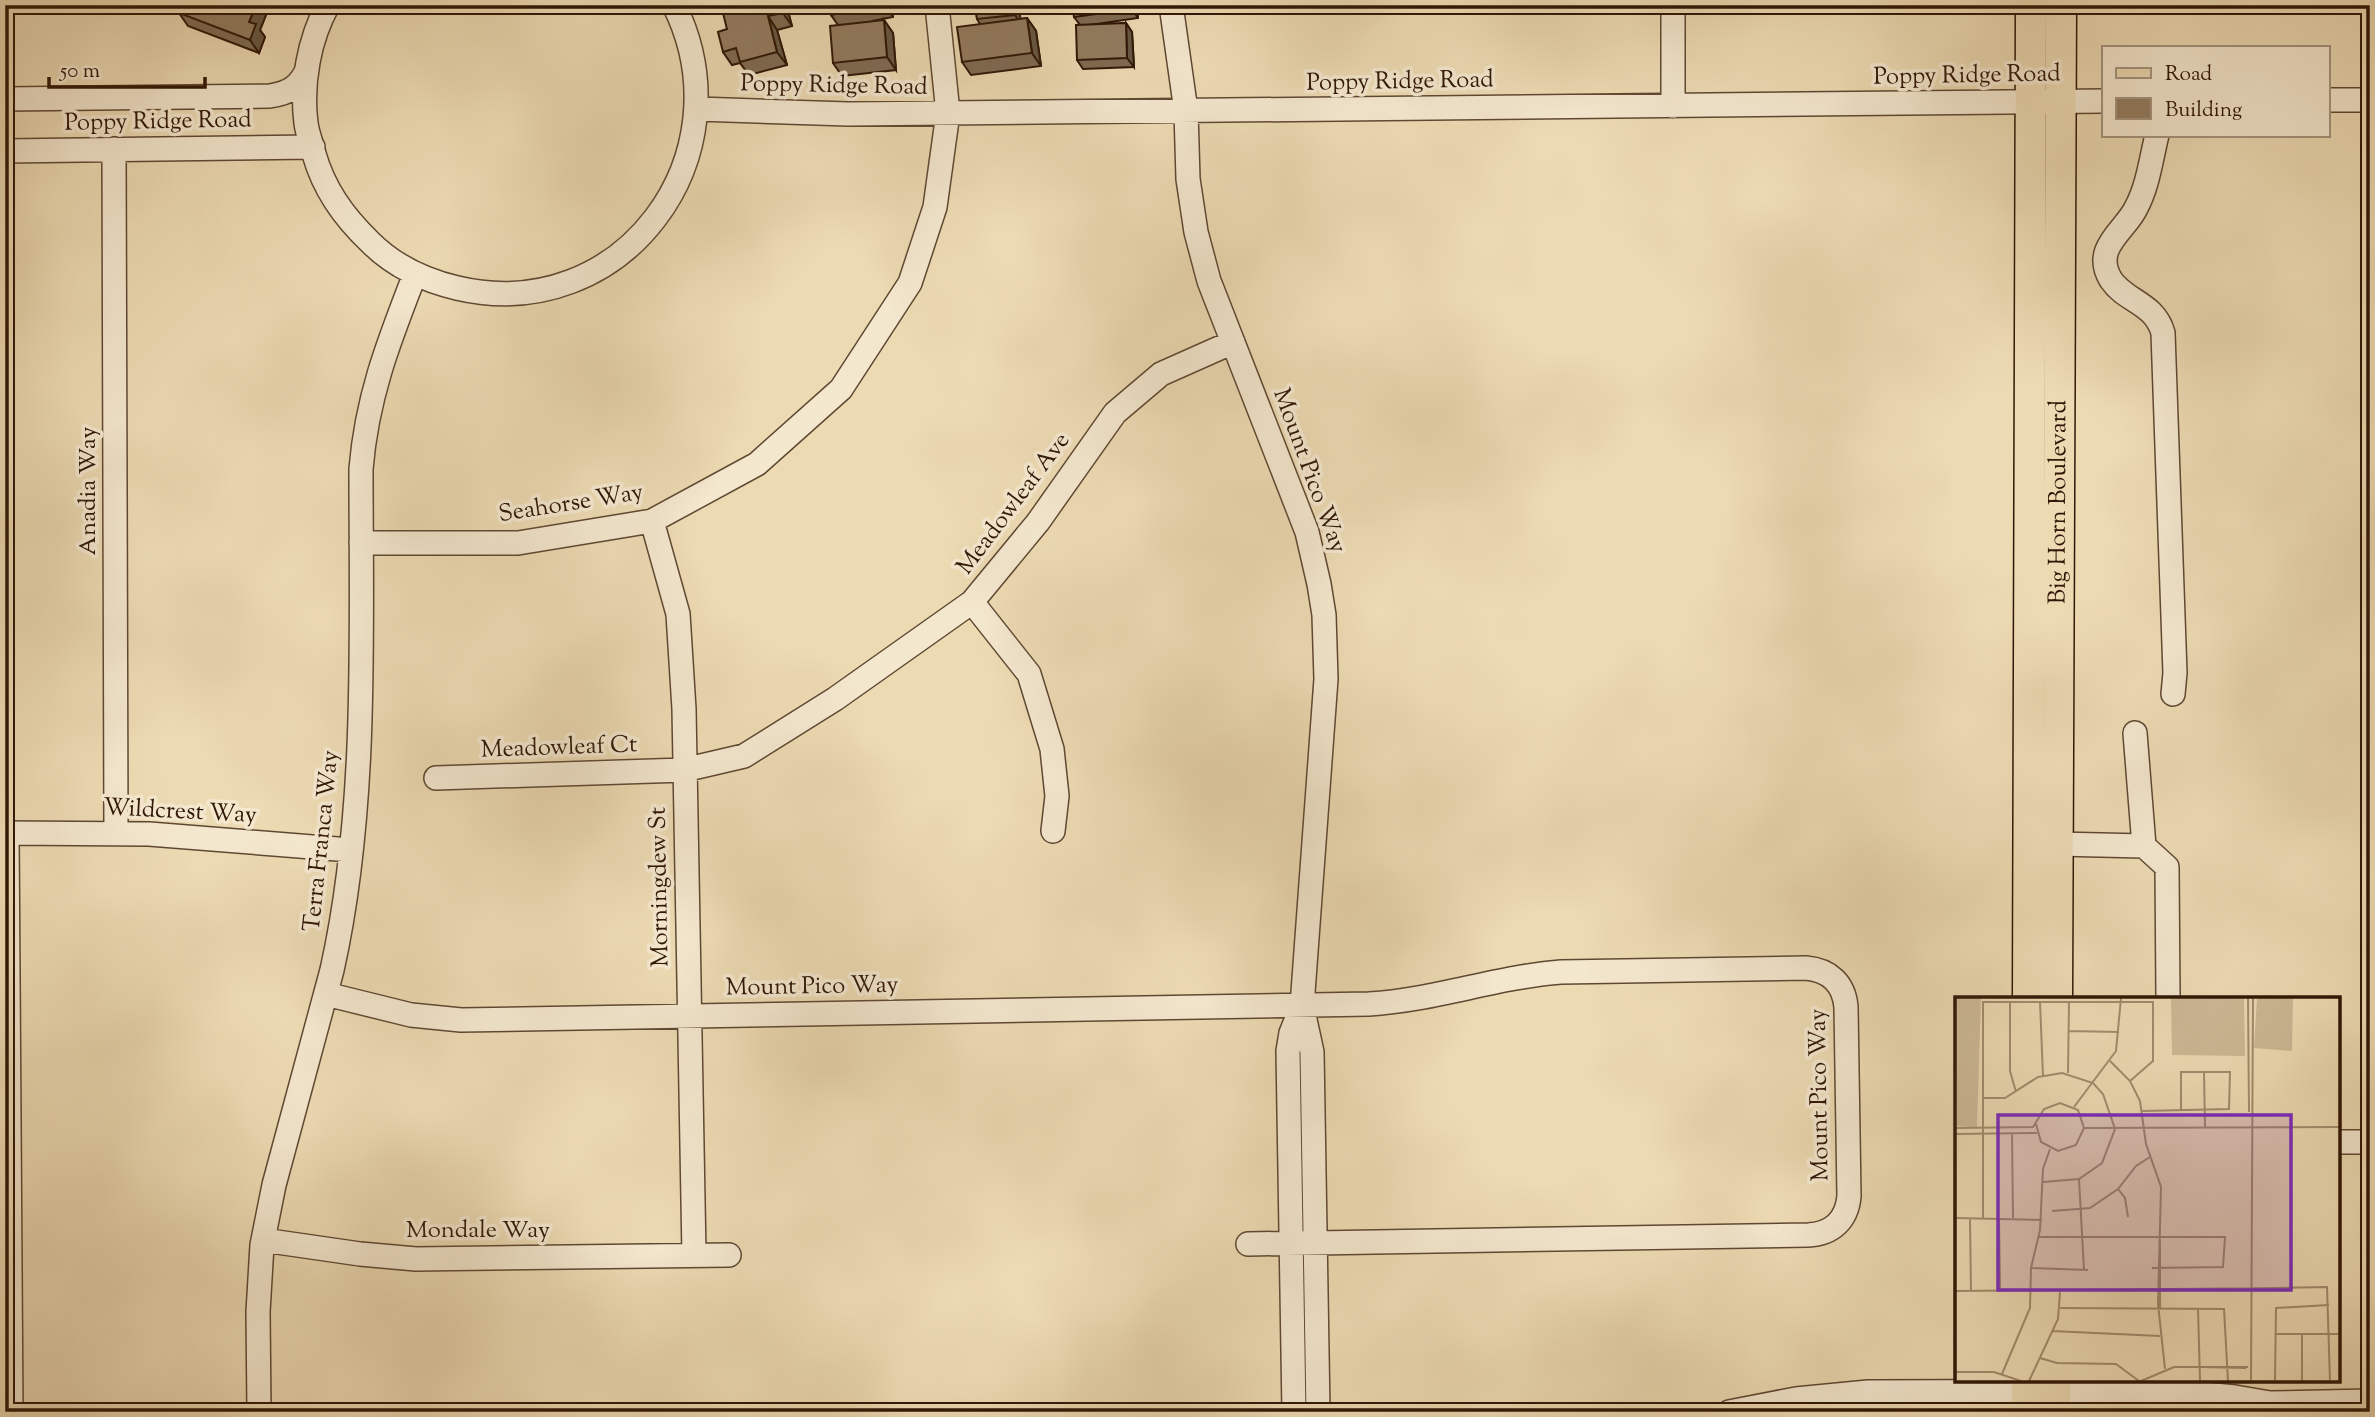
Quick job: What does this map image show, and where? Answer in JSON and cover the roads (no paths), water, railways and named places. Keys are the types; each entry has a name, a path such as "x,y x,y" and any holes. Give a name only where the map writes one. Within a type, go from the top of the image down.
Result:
{"main road":[{"name":"Big Horn Boulevard","path":"2031,5 2046,101 2057,997"},
{"name":"Big Horn Boulevard","path":"2028,997 2046,101 2060,5"}],"street":[{"path":"328,5 316,31 306,70 306,122 319,173 346,219 384,256 430,281 482,293 535,291 585,276 630,247 664,207 688,160 698,108 693,55 674,5"},
{"name":"Seahorse Way","path":"361,543 518,543 652,521 757,464 841,389 910,283 935,207 948,113 937,5"},
{"name":"Mount Pico Way","path":"1171,5 1186,111 1188,179 1196,232 1209,281 1307,532 1320,584 1324,615 1326,679 1302,1006 1312,1052 1318,1412"},
{"path":"1673,5 1673,106"},
{"name":"Poppy Ridge Road","path":"5,99 271,96 300,84 306,70"},
{"path":"2330,100 2370,100"},
{"name":"Poppy Ridge Road","path":"698,108 811,114 2102,101"},
{"path":"2157,136 2146,183 2136,211 2111,241 2105,266 2112,280 2160,320 2163,333 2175,659 2173,694"},
{"name":"Poppy Ridge Road","path":"5,151 313,147"},
{"name":"Anadia Way","path":"114,149 116,832"},
{"name":"Terra Franca Way","path":"259,1412 258,1312 263,1240 274,1185 340,934 351,850 361,708 361,469 369,408 384,355 415,274"},
{"name":"Meadowleaf Ave","path":"684,770 744,756 835,699 972,602 1038,522 1115,413 1161,374 1233,342"},
{"name":"Morningdew St","path":"652,521 678,614 684,709 694,1255"},
{"path":"972,602 1029,674 1052,749 1057,796 1053,831"},
{"path":"2135,733 2144,846"},
{"name":"Meadowleaf Ct","path":"436,778 684,770"},
{"name":"Wildcrest Way","path":"6,833 116,832 351,850"},
{"path":"6,833 11,1412"},
{"path":"2057,844 2144,846 2167,867 2168,997"},
{"name":"Mount Pico Way","path":"326,994 402,1013 444,1019 1302,1006 1414,1000 1522,977 1561,972 1806,968 1822,971 1836,981 1845,998 1848,1205 1839,1222 1825,1232 1808,1235 1248,1244"},
{"name":"Mount Pico Way","path":"1294,1412 1288,1051 1291,1032 1302,1006"},
{"path":"2340,1142 2370,1142"},
{"name":"Mondale Way","path":"263,1240 416,1259 729,1255"},
{"path":"1730,1412 1796,1399 1844,1394 2171,1391 2270,1403 2370,1401"},
{"path":"2241,1412 2270,1403"}]}
